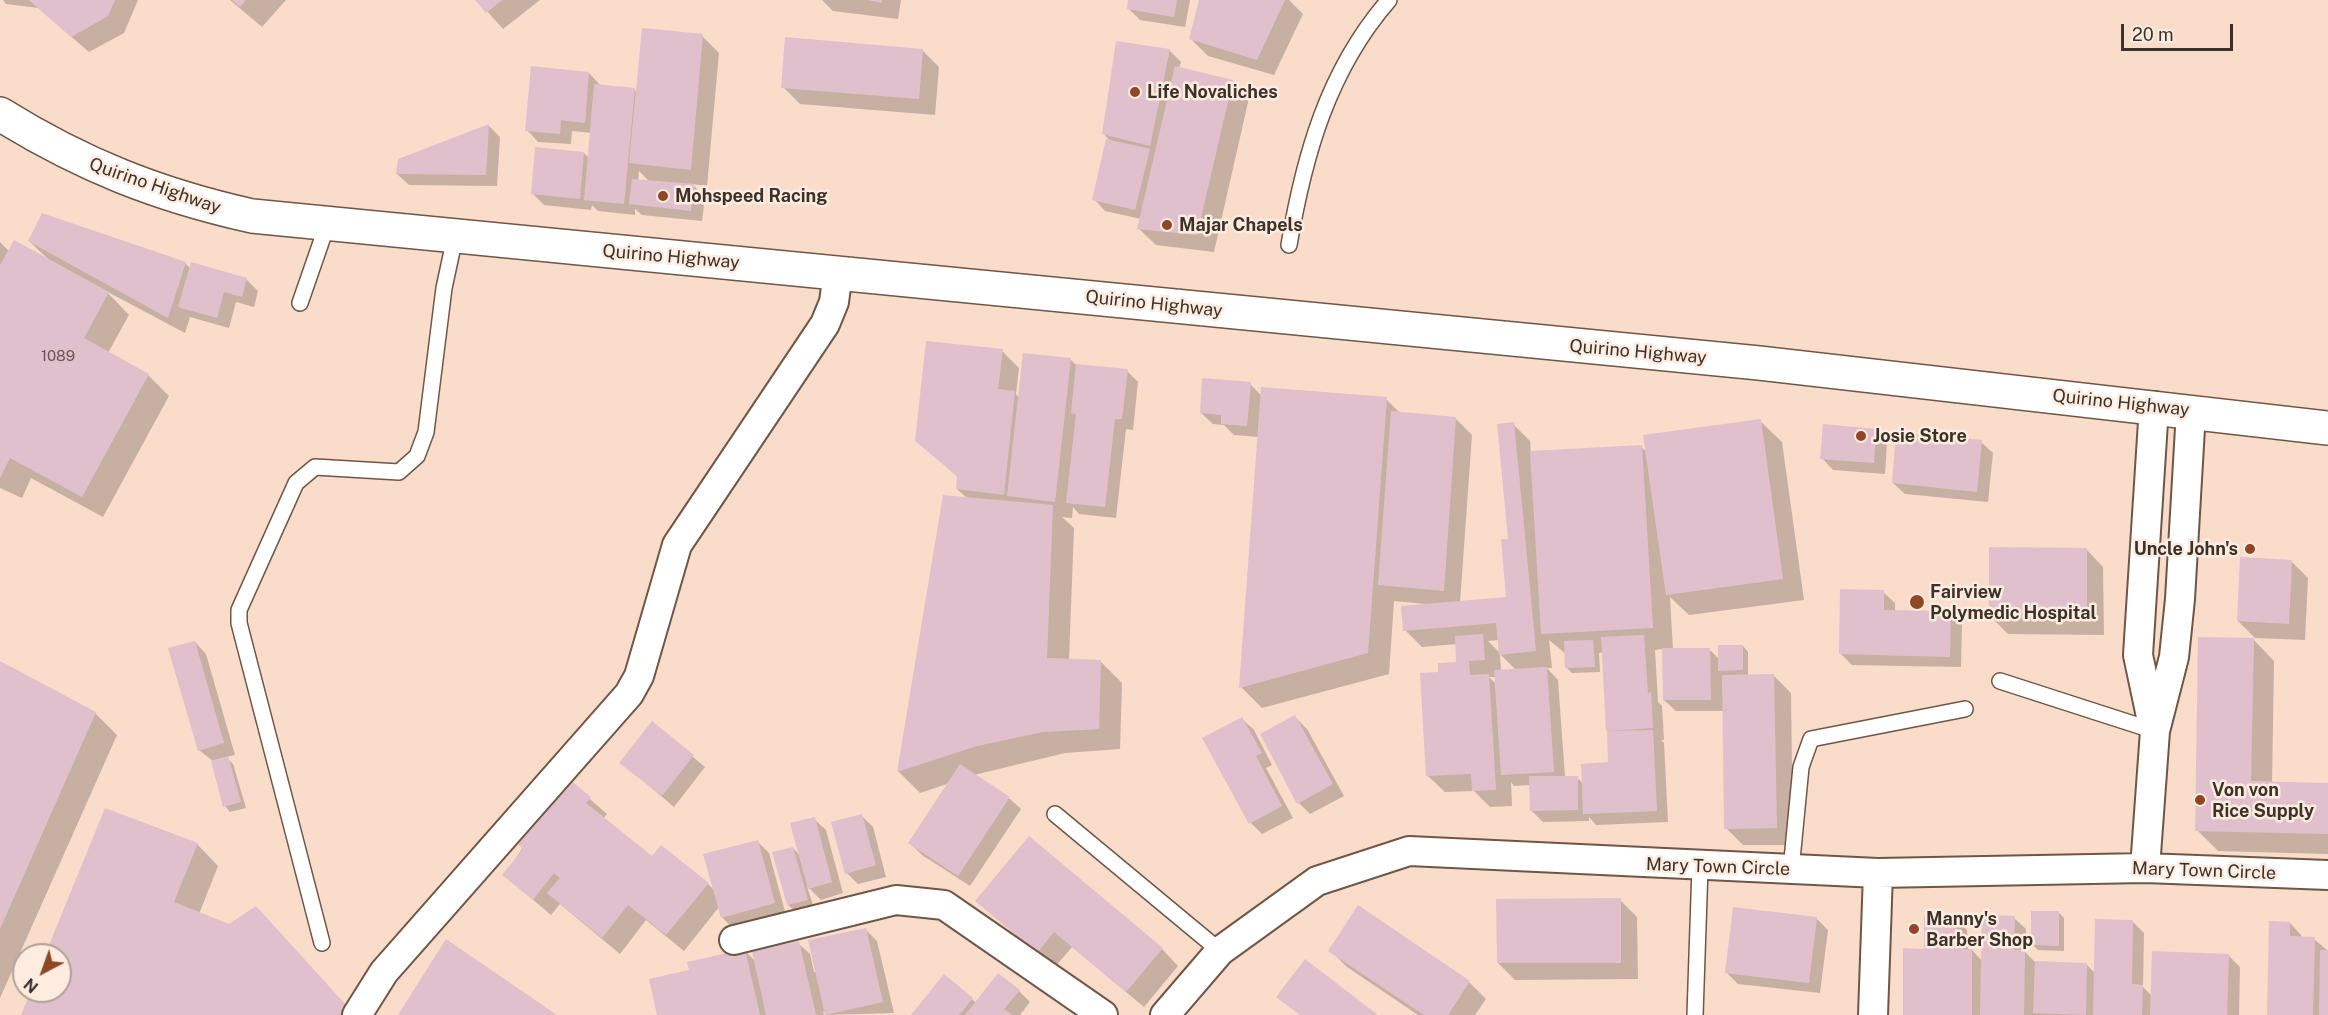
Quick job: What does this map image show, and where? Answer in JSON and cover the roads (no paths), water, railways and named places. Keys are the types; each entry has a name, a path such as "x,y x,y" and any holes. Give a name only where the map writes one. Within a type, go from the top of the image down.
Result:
{"main road":[{"name":"Quirino Highway","path":"0,114 44,142 88,164 197,204 252,216 1759,363 2154,406 2328,428"}],"street":[{"path":"357,1015 384,972 629,694 639,676 676,544 825,324 834,302 838,272"},
{"path":"2154,406 2138,655 2154,731"},
{"path":"2145,868 2154,731 2174,657 2191,411"},
{"name":"Mary Town Circle","path":"1166,1015 1220,951 1317,881 1409,851 1700,867 1878,873 2145,868 2328,875"},
{"path":"1873,1015 1878,873"},
{"path":"735,940 896,900 944,905 1103,1015"}],"lane":[{"path":"1288,245 1298,188 1312,136 1331,90 1355,47 1389,0"},
{"path":"300,303 327,225"},
{"path":"322,943 239,623 239,610 296,483 304,474 315,467 399,472 417,456 426,432 444,288 455,237"},
{"path":"2000,681 2154,731"},
{"path":"1791,870 1801,767 1811,739 1965,709"},
{"path":"1055,814 1220,951"},
{"path":"1695,1015 1700,867"}],"place":[{"name":"Life Novaliches","path":"1135,92"},
{"name":"Mohspeed Racing","path":"663,196"},
{"name":"Majar Chapels","path":"1167,225"},
{"name":"Josie Store","path":"1861,436"},
{"name":"Uncle John's","path":"2250,549"},
{"name":"Fairview Polymedic Hospital","path":"1917,602"},
{"name":"Von von Rice Supply","path":"2200,800"},
{"name":"Manny's Barber Shop","path":"1914,929"}]}
